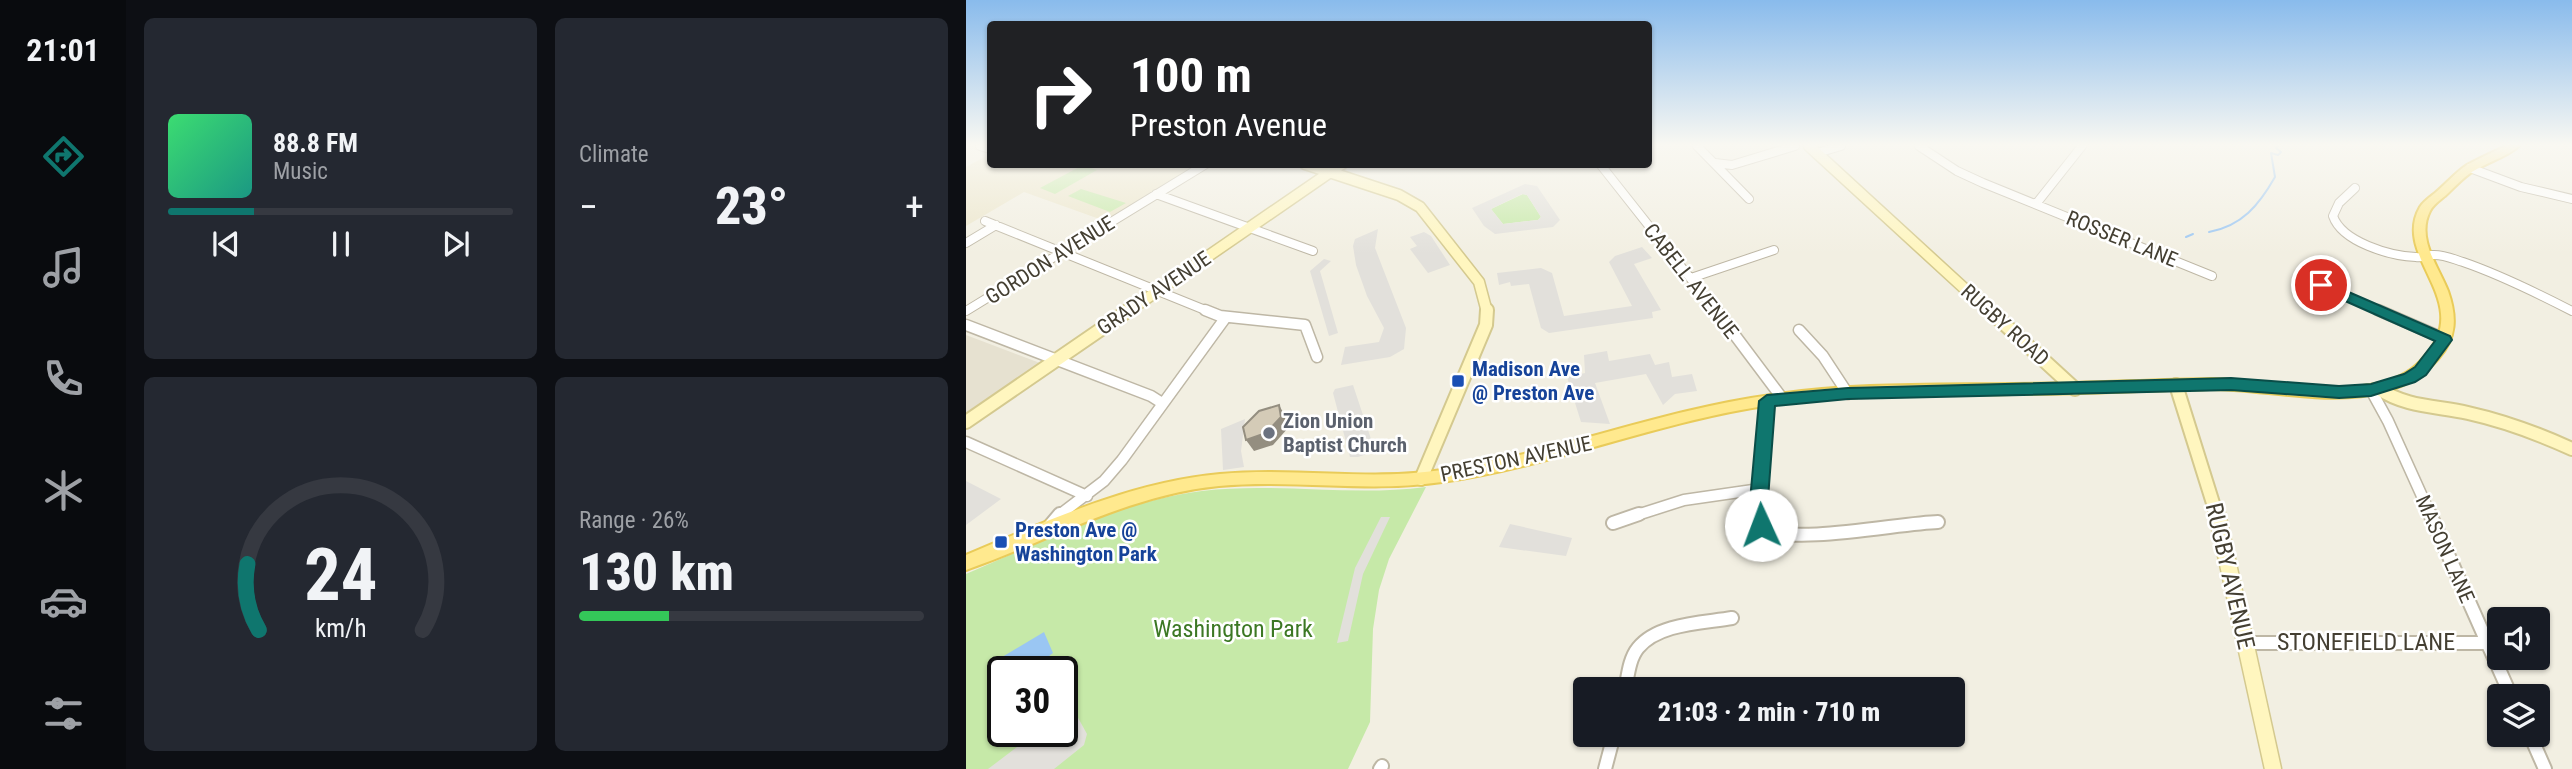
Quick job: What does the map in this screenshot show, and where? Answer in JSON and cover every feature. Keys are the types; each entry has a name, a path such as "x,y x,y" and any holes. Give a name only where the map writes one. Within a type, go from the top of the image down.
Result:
{"main road":[{"path":"2075,389 2231,384 2376,394 2410,378 2421,371 2445,340 2449,310 2419,236 2421,216 2431,202 2454,182"},
{"name":"PRESTON AVENUE","path":"966,563 1139,496 1193,483 1256,479 1370,482 1421,478 1525,459 1734,406 1775,400 1848,394 2075,389"}],"street":[{"name":"GORDON AVENUE","path":"966,311 1176,182"},
{"name":"GRADY AVENUE","path":"966,422 1318,182"},
{"path":"1356,182 1408,200 1429,216 1479,282 1488,304 1486,325 1421,478"},
{"name":"CABELL AVENUE","path":"1614,182 1691,278 1775,400"},
{"path":"1733,182 1749,199"},
{"name":"RUGBY ROAD","path":"1848,182 2075,389"},
{"name":"ROSSER LANE","path":"1980,182 2212,276"},
{"path":"2036,204 2054,182"},
{"path":"2507,182 2572,199"},
{"path":"2355,188 2334,208 2331,218 2336,228 2360,242 2414,258 2442,257 2477,267 2572,311"},
{"path":"1156,194 1313,251"},
{"path":"985,221 1226,317 1305,325 1317,357"},
{"path":"966,243 996,225"},
{"path":"1691,278 1774,250"},
{"path":"2321,285 2445,340"},
{"path":"1047,530 1052,520 1087,496 1122,460 1226,317"},
{"path":"966,325 1151,396 1162,403"},
{"path":"1799,330 1823,356 1848,394"},
{"name":"RUGBY AVENUE","path":"2176,385 2202,457 2247,643 2273,769"},
{"path":"2376,394 2469,414 2527,431 2572,449"},
{"name":"MASON LANE","path":"2376,394 2505,684"},
{"path":"1775,400 1760,489 1758,512 1761,525 1776,532 1810,532 1938,523"},
{"path":"966,442 1087,496"},
{"path":"1613,523 1684,500 1760,489"},
{"path":"1628,677 1633,658 1647,639 1677,629 1732,618"},
{"name":"STONEFIELD LANE","path":"2247,643 2298,640 2486,643"},
{"path":"1605,769 1611,747"},
{"path":"2535,747 2545,769"}],"shaded area":[{"path":"966,182 1171,182 1105,221 1024,192 966,226"},
{"path":"1525,184 1537,186 1560,220 1553,227 1495,234 1484,226 1472,208","holes":["1522,194 1527,195 1541,217 1538,220 1503,224 1491,209"]},
{"path":"1378,229 1375,248 1406,328 1404,349 1390,357 1341,365 1345,347 1379,342 1384,328 1367,296 1356,265 1353,246 1355,239"},
{"path":"1424,232 1431,236 1450,265 1428,273 1410,249 1417,246 1410,237"},
{"path":"1642,247 1652,258 1634,264 1661,310 1652,312 1653,318 1549,333 1541,328 1529,284 1511,286 1510,282 1499,285 1497,273 1541,268 1552,273 1564,316 1632,306 1609,262 1615,256"},
{"path":"1324,259 1331,261 1320,271 1338,333 1329,336 1310,271"},
{"path":"966,335 1040,363 966,414"},
{"path":"1607,351 1609,361 1650,354 1655,365 1669,362 1672,377 1692,374 1697,391 1675,394 1663,405 1646,374 1595,383 1610,424 1581,422 1567,377 1585,373 1584,355"},
{"path":"1353,385 1375,451 1358,457 1350,457 1333,393 1335,389"},
{"path":"1245,419 1241,451 1244,467 1223,470 1221,429"},
{"path":"966,481 1001,499 966,525"},
{"path":"1381,517 1390,517 1363,574 1348,641 1337,643 1355,568"},
{"path":"1510,524 1572,538 1566,556 1499,547"},
{"path":"1078,718 1087,734 1084,745 1054,769 988,769 1017,747 1078,747"}],"green space":[{"path":"1051,182 1076,182 1055,194 1040,188"},
{"path":"1081,189 1126,203 1110,212 1068,196"},
{"path":"1523,194 1527,195 1541,217 1538,220 1503,224 1491,209"},
{"name":"Washington Park","path":"1426,487 1389,559 1379,590 1373,629 1370,722 1348,769 966,769 966,574 1081,524 1171,496 1202,491 1258,488 1370,491"}],"water":[{"path":"1044,632 1053,653 1049,656 1004,656"}],"building":[{"path":"1279,405 1281,417 1266,433 1246,440 1243,427 1259,411"}],"waterway":[{"path":"2209,232 2231,225 2248,213 2272,182"},
{"path":"2186,237 2193,234"}],"place":[{"name":"Madison Ave @ Preston Ave","path":"1458,381"},
{"name":"Zion Union Baptist Church","path":"1269,433"},
{"name":"Preston Ave @ Washington Park","path":"1001,542"}],"route":[{"path":"1761,525 1758,512 1767,401 1812,395 2231,384 2339,392 2371,390 2410,378 2421,371 2445,340 2321,285"}]}
